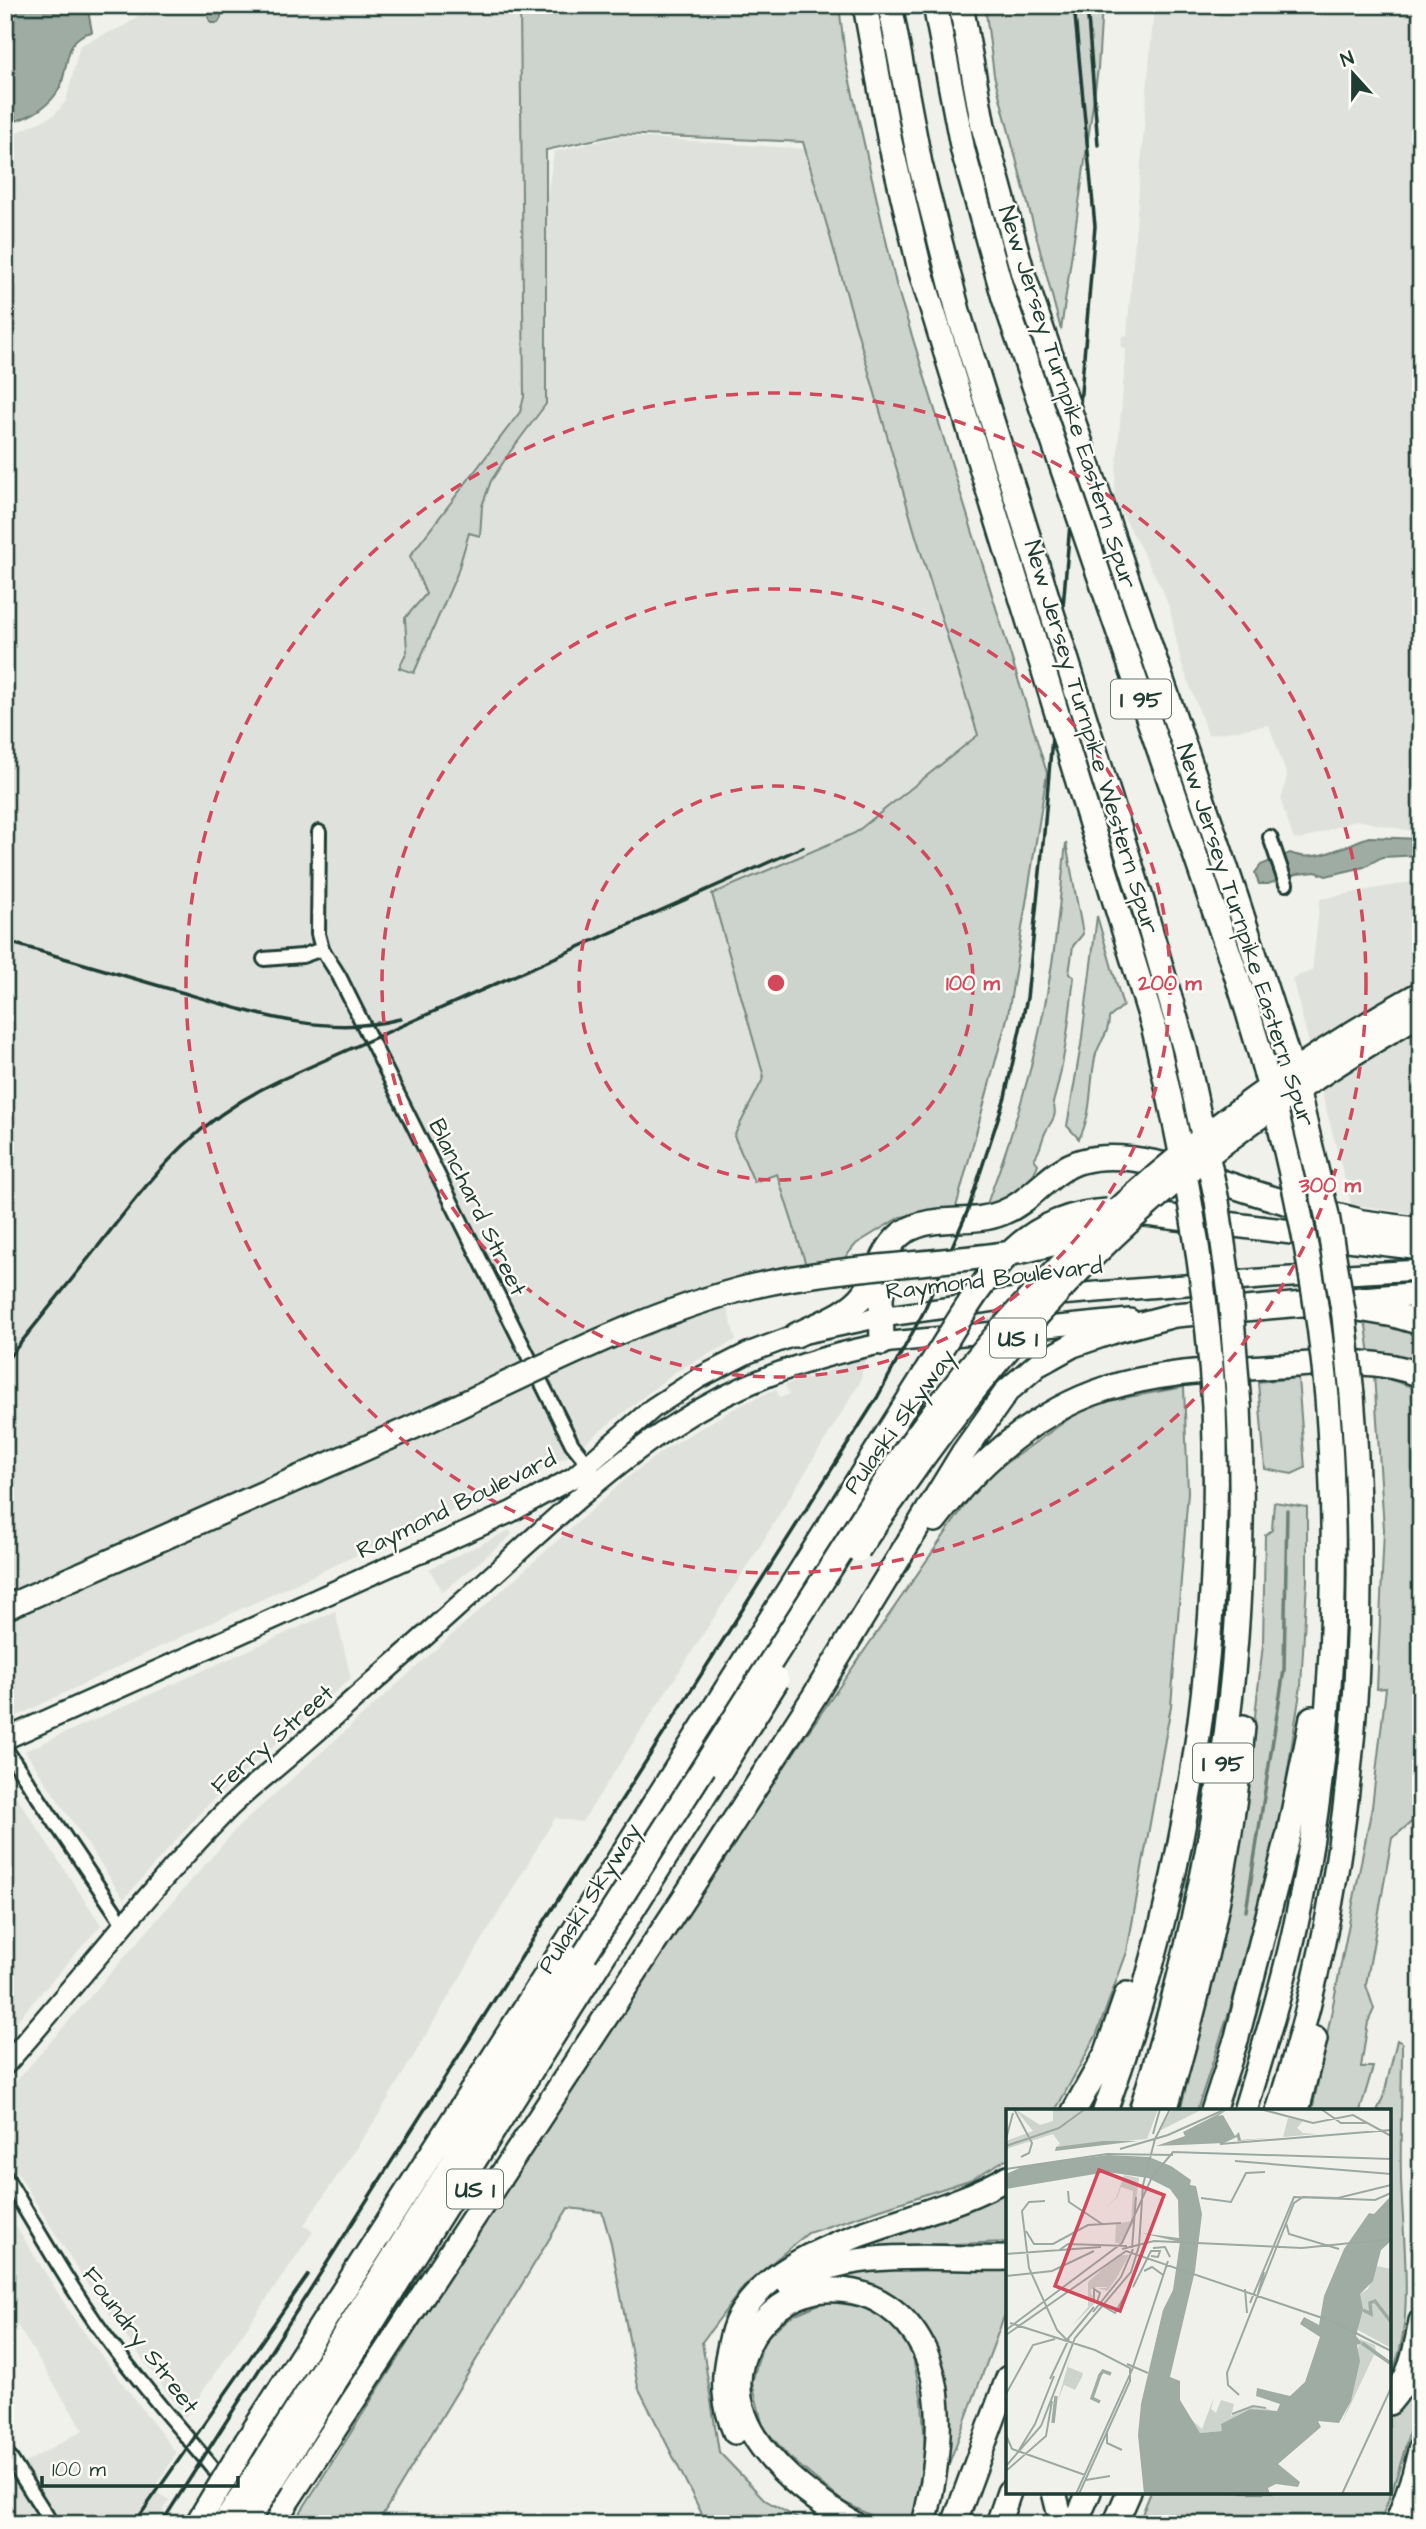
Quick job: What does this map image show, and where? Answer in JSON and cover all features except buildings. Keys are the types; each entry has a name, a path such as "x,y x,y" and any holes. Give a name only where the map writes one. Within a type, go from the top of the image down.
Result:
{"highway":[{"name":"New Jersey Turnpike Western Spur","path":"864,5 890,142 920,269 1153,1025 1174,1111 1196,1230 1209,1334 1214,1407 1215,1532 1209,1643 1196,1753 1173,1881 1151,1969 1106,2109"},
{"name":"New Jersey Turnpike Western Spur","path":"890,5 920,164 953,294 1142,901 1187,1060 1206,1141 1230,1293 1239,1406 1242,1515 1238,1624 1226,1744 1206,1864 1174,1996 1142,2109"},
{"name":"New Jersey Turnpike Eastern Spur","path":"935,5 961,141 1004,298 1221,931 1268,1078 1307,1247 1321,1334 1335,1534 1334,1630 1322,1767 1301,1899 1269,2032 1246,2109"},
{"name":"New Jersey Turnpike Eastern Spur","path":"961,5 992,164 1026,284 1252,944 1294,1076 1318,1173 1343,1316 1352,1395 1360,1528 1358,1662 1347,1797 1326,1927 1306,2015 1280,2109"},
{"name":"Pulaski Skyway","path":"602,1953 903,1454 991,1340 1106,1216 1190,1146 1277,1080 1354,1031 1421,993"},
{"name":"Pulaski Skyway","path":"265,2464 554,2003 602,1953 885,1512 954,1414 1047,1304 1094,1254 1149,1204 1259,1116 1421,1013"},
{"path":"796,1335 839,1313 861,1298 887,1251 900,1235 912,1228 935,1220 982,1218 1003,1213 1021,1203 1060,1170 1082,1161 1100,1158 1129,1159 1180,1169 1267,1197 1418,1233"},
{"path":"5,1608 634,1326 723,1294 794,1278 1018,1252 1052,1244 1106,1216 1155,1208 1356,1220"},
{"path":"248,2524 265,2464 557,1959 984,1281 1011,1251 1058,1223 1088,1213 1418,1233"},
{"path":"882,1343 883,1272 887,1251"},
{"name":"Raymond Boulevard","path":"1175,1315 1421,1294"},
{"path":"1297,1304 1362,1309 1421,1323"},
{"path":"337,2423 533,2130 815,1696 962,1453 1007,1391 1037,1365 1073,1345 1175,1315"},
{"path":"815,1696 837,1669 909,1557 948,1503 1013,1439 1059,1409 1107,1388 1194,1372 1347,1362 1387,1365 1421,1375"},
{"path":"1166,2109 1204,1968 1226,1858 1246,1703 1238,1624"},
{"path":"1214,2109 1235,2046 1290,1833 1307,1756 1315,1698 1334,1630"},
{"path":"1075,2109 1107,2052 1142,1948 1173,1881"},
{"path":"1298,2109 1322,2011 1326,1927"},
{"path":"224,2524 602,1953"},
{"name":"US 1","path":"198,2524 265,2464 337,2423 602,1953"},
{"path":"830,2524 770,2480 741,2444 730,2422 723,2376 735,2326 762,2289 794,2264 830,2247 959,2201 1006,2178"},
{"path":"729,2350 741,2329 765,2301 795,2281 821,2269 875,2259 1006,2258"},
{"path":"854,2524 805,2491 776,2466 752,2433 742,2403 741,2369 754,2333 776,2309 794,2299 818,2291 852,2291 873,2298 899,2315 914,2331 924,2350 934,2383 938,2421 934,2467 924,2524"},
{"path":"1391,2400 1409,2374 1421,2321"},
{"path":"954,2524 1006,2383"},
{"path":"1397,2524 1421,2447"},
{"name":"US 1","path":"265,2464 272,2524"},
{"path":"998,2524 1008,2494"},
{"path":"1054,2494 1062,2524"},
{"path":"1075,2524 1088,2494"},
{"path":"1115,2524 1128,2494"},
{"path":"1411,2524 1421,2497"}],"main road":[{"name":"Raymond Boulevard","path":"5,1739 511,1512 559,1487 653,1408 699,1378 748,1353 796,1335 881,1317 1050,1295 1285,1277 1421,1270"},
{"name":"Raymond Boulevard","path":"601,1480 670,1427 720,1399 809,1362 882,1343 1175,1315"},
{"name":"Ferry Street","path":"5,2065 225,1812 601,1480"}],"street":[{"name":"Blanchard Street","path":"319,832 317,920 323,949 352,1000 572,1444 601,1480"},
{"path":"1270,837 1286,884"},
{"path":"264,960 302,956 323,949"},
{"path":"5,1748 124,1925"},
{"name":"Foundry Street","path":"5,2176 78,2296 115,2349 224,2481 248,2524"},
{"path":"5,2450 52,2524"}],"shaded area":[{"path":"5,5 87,5 92,32 75,41 61,86 51,100 33,114 5,125"},
{"path":"154,5 208,5 211,23 218,23 221,18 221,5 520,5 546,203 554,152 621,136 808,149 915,533 978,735 855,833 712,894 764,1077 734,1136 777,1173 807,1268 721,1286 736,1340 675,1372 567,1457 5,1722 5,138 54,115 66,101 80,45 124,26"},
{"path":"208,5 221,5 221,18 218,23 211,23"},
{"path":"520,5 839,5 846,64 896,284 1047,773 1008,1015 955,1211 900,1217 856,1244 839,1265 807,1268 777,1174 754,1182 734,1136 764,1077 712,894 855,833 978,735 915,533 803,142 620,134 546,150 546,404 491,481 482,506 480,536 469,533 457,574 414,673 399,668 407,651 405,618 426,594 410,556 520,412 524,397"},
{"path":"985,5 1102,5 1098,69 1061,330 994,75"},
{"path":"1154,5 1421,5 1421,833 1356,820 1300,840 1293,838 1281,801 1287,776 1269,725 1208,735 1181,662 1170,610 1163,591 1114,498 1126,349 1121,347 1122,336 1127,335"},
{"path":"1369,837 1421,839 1421,855 1382,857 1364,867 1326,876 1316,872 1297,874 1268,884 1259,884 1255,873 1261,865 1290,853 1300,856 1320,855"},
{"path":"1066,843 1083,934 1073,946 1069,974 1074,977 1064,1056 1053,1103 1055,1114 1034,1159 1038,1164 1035,1172 1011,1197 988,1209 988,1201 1017,1116 1040,1029 1053,954"},
{"path":"1421,880 1421,1195 1408,1213 1351,1204 1292,978 1312,971 1320,899"},
{"path":"1097,916 1123,1006 1109,1018 1107,1030 1096,1052 1089,1109 1079,1139 1067,1126 1081,1045"},
{"path":"1365,1318 1421,1333 1421,1368 1370,1355"},
{"path":"865,1359 860,1383 757,1551 582,1822 555,1818 376,2119 304,2225 313,2232 185,2417 85,2281 8,2158 5,2152 5,2094 237,1828 628,1477 665,1449 735,1408 776,1389 780,1398 789,1394 785,1385"},
{"path":"1374,1374 1421,1390 1421,1816 1392,1838 1366,1985 1374,2009 1368,2022 1361,2067 1373,2067 1361,2109 1312,2109 1372,1807 1386,1688 1377,1689 1384,1529"},
{"path":"1298,1378 1305,1468 1292,1474 1265,1469 1258,1382"},
{"path":"1184,1387 1188,1492 1171,1706 1127,1952 1096,2036 1056,2109 1006,2109 1006,2159 972,2179 808,2233 744,2286 702,2342 719,2452 765,2500 807,2524 707,2524 638,2387 611,2243 602,2212 568,2208 377,2524 293,2524 513,2176 797,1748 983,1479 1090,1404"},
{"path":"1274,1502 1307,1507 1307,1581 1301,1686 1279,1827 1230,2009 1197,2109 1181,2109 1221,1948 1241,1842 1263,1644 1265,1535 1272,1530"},
{"path":"510,1530 512,1535 443,1592 429,1569"},
{"path":"335,1611 351,1678 205,1807 124,1899 25,1751"},
{"path":"5,1779 101,1925 5,2034"},
{"path":"1397,2040 1402,2043 1401,2162 1406,2281 1403,2335 1398,2358 1391,2372 1391,2109 1378,2109 1384,2095"},
{"path":"1006,2185 1006,2242 849,2248"},
{"path":"5,2209 77,2323 176,2453 154,2490 170,2500 155,2524 5,2524 5,2474 83,2430 5,2306"},
{"path":"888,2268 1006,2268 1006,2311 938,2493 938,2365 922,2324 888,2294 800,2283 845,2271"},
{"path":"826,2301 863,2307 891,2321 911,2348 922,2400 925,2450 916,2513 910,2524 887,2524 842,2501 789,2457 763,2427 752,2382 764,2340 789,2317"},
{"path":"1419,2383 1404,2455 1391,2494 1391,2414"},
{"path":"1150,2494 1391,2494 1379,2524 1138,2524"}],"waterway":[{"path":"1246,1911 1284,1670 1287,1510"}],"railway":[{"path":"161,2524 877,1398 923,1313 968,1210 1005,1097 1027,998 1044,833 1095,226 1074,5"},
{"path":"1087,5 1098,145"},
{"path":"5,1362 158,1172 199,1132 248,1097 278,1081 803,847"},
{"path":"5,941 283,1019 341,1026 400,1019"},
{"path":"134,2524 308,2275"}]}
